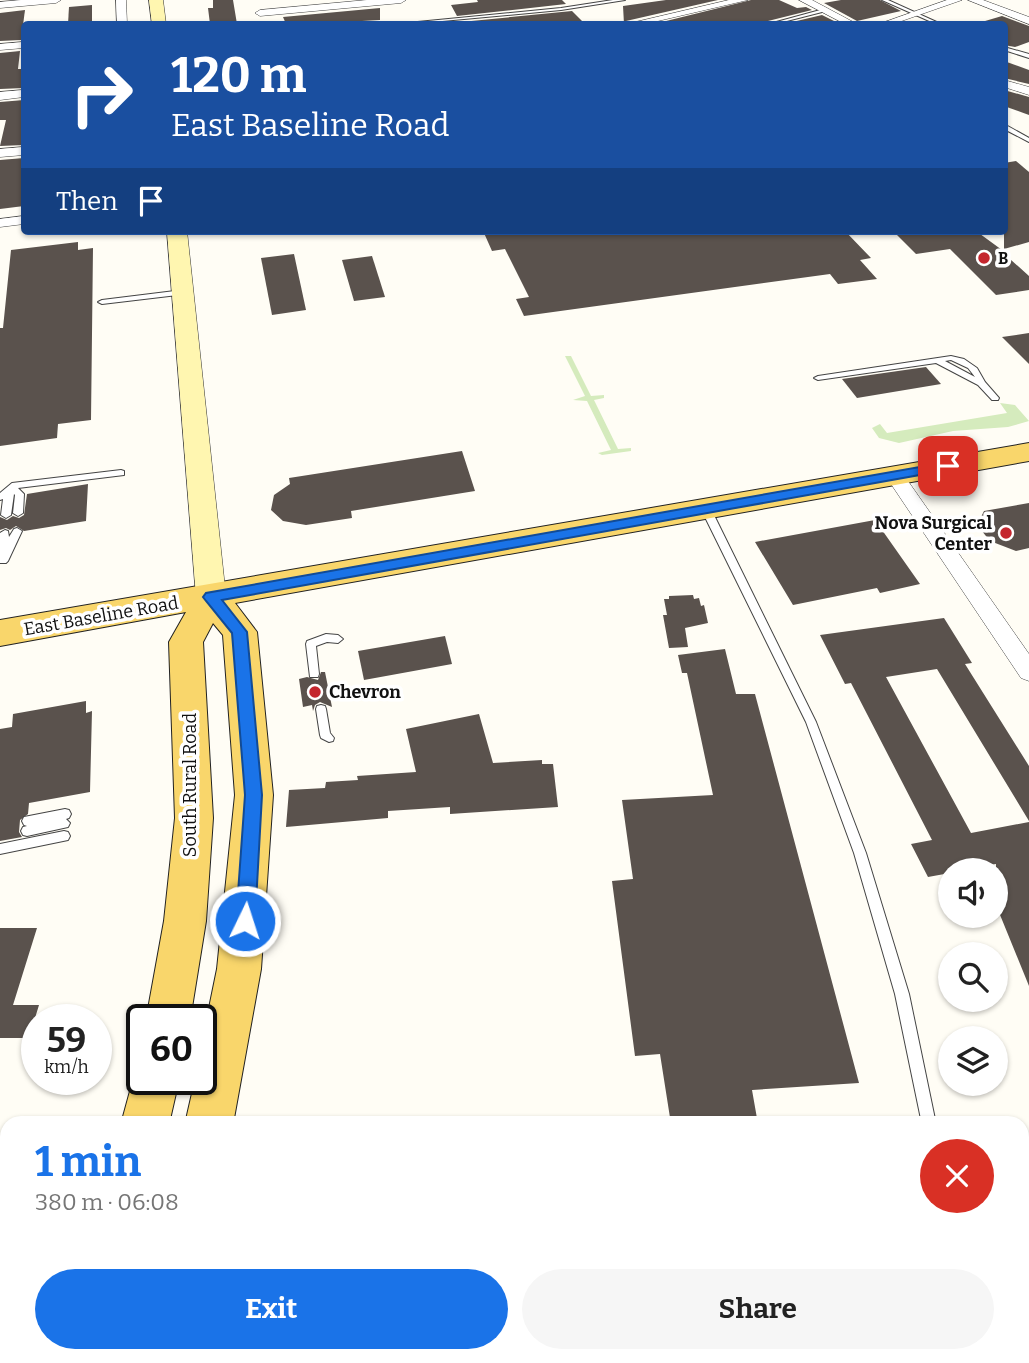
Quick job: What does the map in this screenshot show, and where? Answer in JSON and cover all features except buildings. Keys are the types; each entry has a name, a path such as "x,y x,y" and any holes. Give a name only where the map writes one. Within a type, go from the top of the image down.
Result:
{"main road":[{"path":"156,0 159,21"},
{"path":"177,235 211,597 240,632 254,795 239,969 211,1116"},
{"name":"East Baseline Road","path":"0,633 1029,452"},
{"name":"South Rural Road","path":"171,1004 185,921 194,818 186,642 211,597"},
{"path":"147,1116 152,1095"}],"street":[{"path":"0,5 56,0"},
{"path":"121,0 122,21"},
{"path":"257,0 263,21"},
{"path":"260,13 401,0"},
{"path":"646,21 743,0"},
{"path":"804,0 846,21"},
{"path":"893,21 957,0"},
{"path":"973,0 1029,21"},
{"path":"0,47 21,45"},
{"path":"1008,84 1029,91"},
{"path":"0,96 21,94"},
{"path":"0,153 21,151"},
{"path":"0,223 21,220"},
{"path":"894,475 1029,672"}],"lane":[{"path":"431,21 561,9 623,0"},
{"path":"884,0 932,21"},
{"path":"782,21 824,10"},
{"path":"1008,49 1029,56"},
{"path":"1008,128 1029,140"},
{"path":"102,302 183,292"},
{"path":"818,378 937,360 981,383 995,398"},
{"path":"0,496 22,482 121,473"},
{"path":"11,489 20,494 18,513"},
{"path":"6,515 11,489"},
{"path":"706,509 811,722 856,841 902,994 927,1116"},
{"path":"2,558 17,531"},
{"path":"2,558 5,533"},
{"path":"314,674 311,644 326,638 338,639"},
{"path":"321,709 325,735 329,738"},
{"path":"27,826 65,818"},
{"path":"0,849 64,836"}],"green space":[{"path":"565,356 571,356 591,396 604,395 604,398 594,400 618,449 631,448 631,451 602,455 598,453 611,450 587,401 573,400 585,396"},
{"path":"1000,403 1015,405 1029,421 1008,427 953,431 899,443 879,438 872,428 880,424 887,433 1007,413"}],"place":[{"name":"B","path":"984,258"},
{"name":"Nova Surgical Center","path":"1006,533"},
{"name":"Chevron","path":"315,692"}],"route":[{"path":"245,921 254,795 240,632 211,597 948,466"}]}
